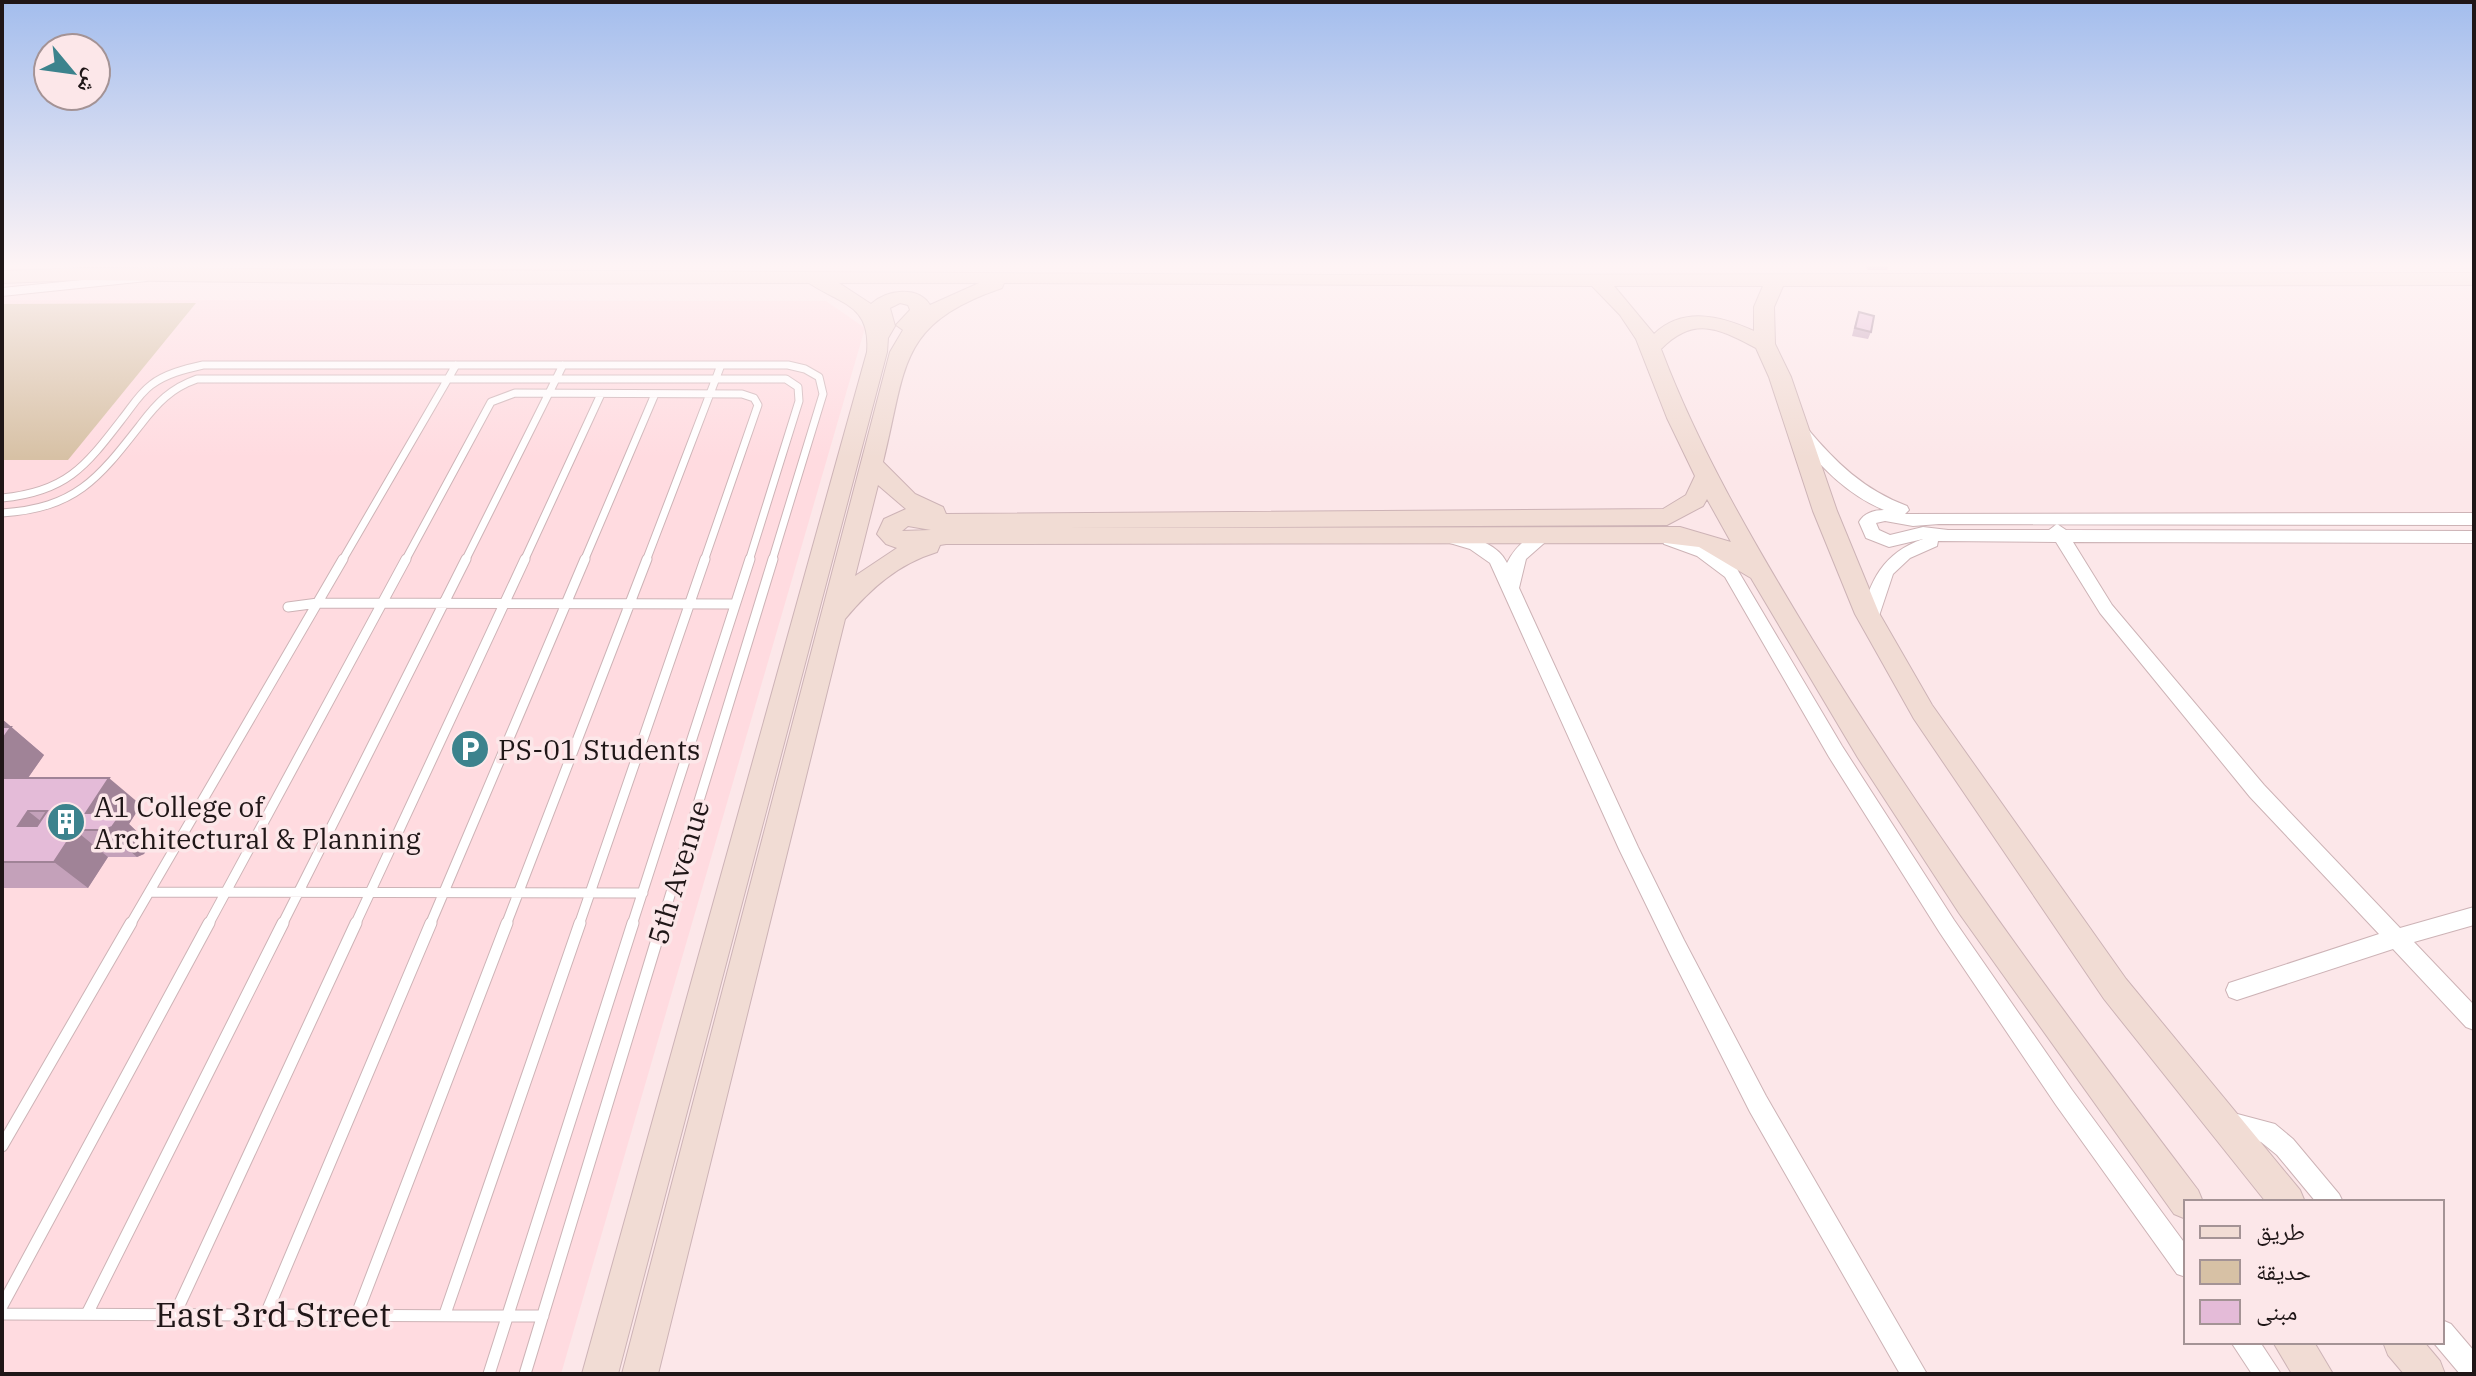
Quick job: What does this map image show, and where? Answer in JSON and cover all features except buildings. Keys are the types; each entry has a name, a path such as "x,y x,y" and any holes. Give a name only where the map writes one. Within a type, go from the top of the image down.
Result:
{"main road":[{"path":"640,1374 872,463 888,352 878,330"},
{"path":"600,1374 888,352 912,330"},
{"path":"1639,330 1651,348 1669,397 1707,475 1760,572 1908,813 2083,1065 2184,1200"},
{"path":"1651,348 1670,330"},
{"path":"1735,330 1765,344"},
{"path":"1765,330 1765,344 1780,377 1825,511 1870,620 1923,712 2115,989 2286,1200"},
{"path":"872,463 895,491 918,506 988,529 1449,537 1647,537 1671,533 1700,537 1725,548 1760,572"},
{"path":"833,615 863,583 902,556 922,547 988,529 1642,519 1667,517 1683,510 1695,500 1707,475"},
{"path":"2292,1344 2315,1374"},
{"path":"2403,1344 2427,1374"}],"street":[{"path":"1794,422 1832,470 1856,489 1898,509 1939,518"},
{"path":"2474,519 1905,520 1881,514 1867,522 1868,528 1880,539 1889,541 1923,533 1948,536 2474,537"},
{"path":"1939,518 1948,536"},
{"path":"2049,518 2106,609 2257,791 2474,1020"},
{"path":"1870,620 1874,598 1888,567 1914,547 1948,536"},
{"path":"1449,537 1476,545 1497,559 1561,703 1684,960 1758,1104 1914,1374"},
{"path":"1511,586 1515,560 1522,550 1543,537"},
{"path":"1647,537 1682,542 1719,560 1731,573 1810,709 1936,910 2052,1080 2184,1262"},
{"path":"2237,990 2474,916"},
{"path":"2222,1121 2267,1132 2285,1147 2329,1200"},
{"path":"2444,1335 2474,1371"},
{"path":"2246,1344 2268,1374"}],"lane":[{"path":"2,498 27,497 61,487 84,466 154,383 182,370 203,365 721,365 357,1314"},
{"path":"2,1146 456,365"},
{"path":"87,1314 563,365"},
{"name":"5th Avenue","path":"525,1374 823,394 824,385 814,373 788,365 721,365"},
{"path":"2,513 62,503 88,488 165,393 197,379 715,379"},
{"name":"5th Avenue","path":"489,1374 802,392 800,387 786,379 715,379"},
{"path":"2,1306 491,402 515,393 742,394 754,398 758,405 445,1314"},
{"path":"175,1314 601,394"},
{"path":"266,1314 655,394"},
{"path":"105,440 128,439"},
{"path":"288,607 318,603 735,604"},
{"path":"150,892 643,893"},
{"name":"East 3rd Street","path":"2,1314 543,1316"}],"shaded area":[{"path":"2,330 864,330 561,1374 2,1374"}],"green space":[{"path":"2,330 174,330 68,460 2,460"}],"place":[{"name":"PS-01 Students","path":"470,749"},
{"name":"A1 College of Architectural & Planning","path":"66,822"}]}
